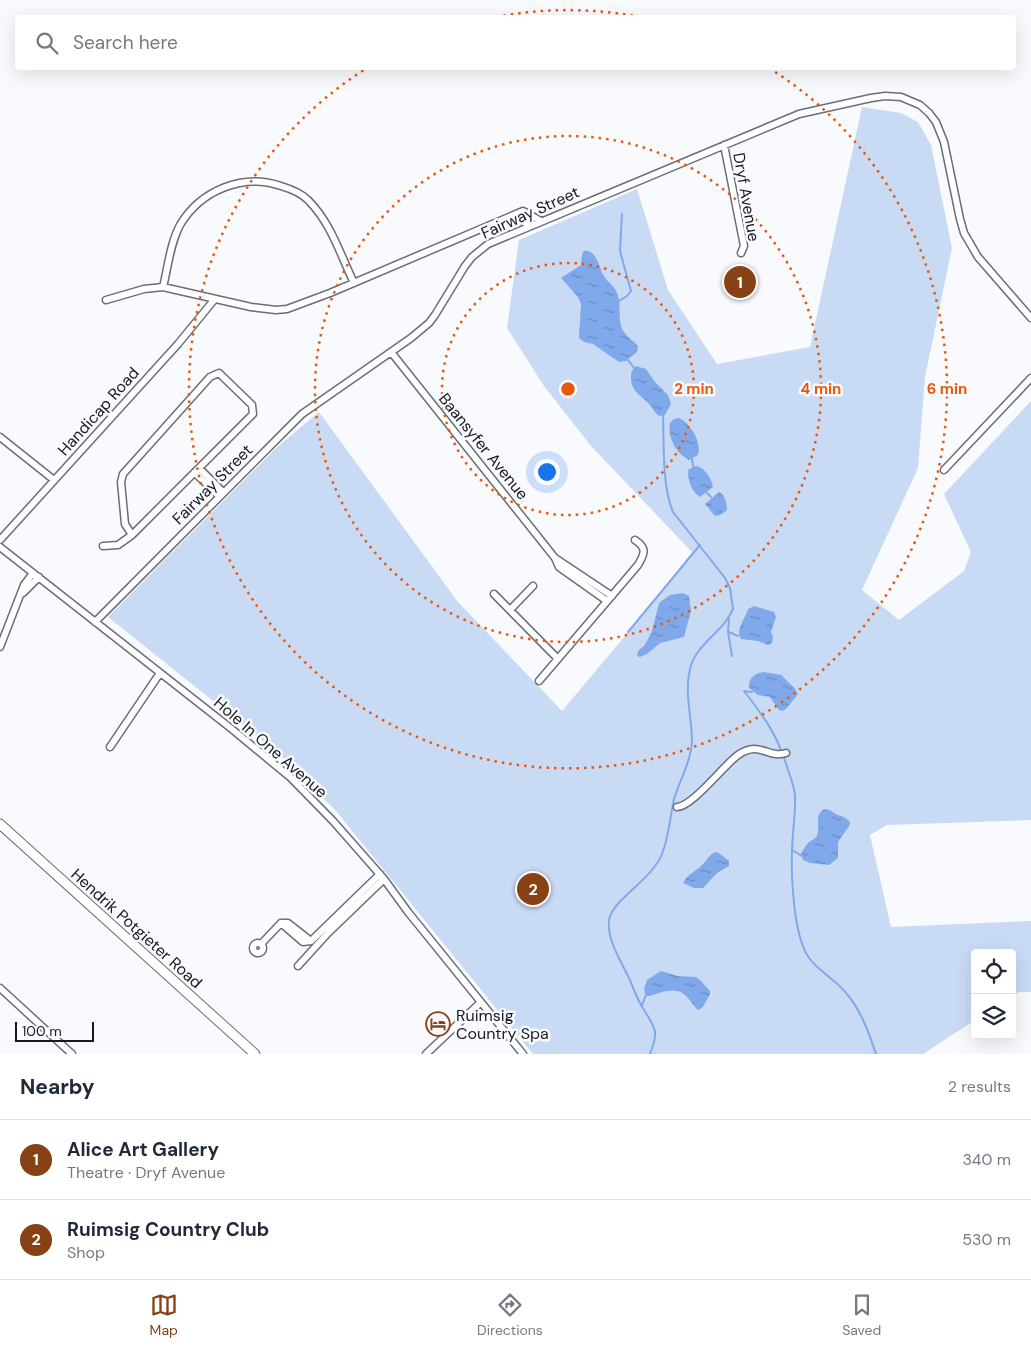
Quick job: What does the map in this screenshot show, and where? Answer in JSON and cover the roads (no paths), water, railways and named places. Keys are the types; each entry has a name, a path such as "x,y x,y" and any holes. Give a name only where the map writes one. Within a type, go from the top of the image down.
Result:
{"main road":[{"name":"Hendrik Potgieter Road","path":"0,824 255,1054"}],"street":[{"name":"Fairway Street","path":"95,622 302,414 429,323 472,257 488,244 799,114 878,97 901,96 920,105 930,113 944,142 960,219 968,240 982,263 1031,318"},
{"name":"Dryf Avenue","path":"724,145 744,246 741,253"},
{"path":"163,287 175,238 180,226 195,206 213,192 226,186 254,181 275,184 306,198 326,221 354,282"},
{"path":"106,300 144,288 163,287 214,300 276,310 304,304 525,211 541,221"},
{"path":"516,215 529,226"},
{"name":"Handicap Road","path":"0,540 178,344 214,300"},
{"name":"Baansyfer Avenue","path":"391,352 555,558 559,567 609,598"},
{"path":"103,546 118,545 132,535 254,412 252,405 222,374 219,373 210,377 123,474 121,482 125,524 132,535"},
{"path":"944,470 1031,378"},
{"path":"0,437 54,480"},
{"path":"197,471 221,494"},
{"path":"539,681 642,558 644,549 635,540"},
{"name":"Hole In One Avenue","path":"0,546 291,778 333,821 382,876 408,912 522,1054"},
{"path":"0,647 24,585 32,572"},
{"path":"22,594 39,577"},
{"path":"510,610 533,586"},
{"path":"494,594 558,659"},
{"path":"110,747 160,673"},
{"path":"677,807 690,802 744,751 761,749 783,754"},
{"path":"261,944 281,923 303,942 311,941 382,876"},
{"path":"298,966 382,876"},
{"path":"0,988 72,1054"},
{"path":"426,1054 481,1002"}],"water":[{"path":"584,251 592,253 607,280 615,289 619,301 622,327 638,346 637,352 626,361 619,362 593,344 584,342 579,338 581,304 578,297 561,278 581,265"},
{"path":"636,366 646,369 655,382 668,395 671,404 665,415 659,416 634,389 631,375"},
{"path":"679,418 688,424 697,439 698,455 689,460 680,454 671,439 670,423 674,419"},
{"path":"695,466 701,468 707,474 713,487 700,497 692,489 689,478 688,470"},
{"path":"719,492 725,499 727,510 715,516 705,504"},
{"path":"683,593 689,596 691,611 684,637 660,643 647,654 640,657 637,656 638,651 645,645 652,631 659,603 670,595"},
{"path":"754,606 774,612 776,617 771,632 773,637 772,643 768,645 758,641 741,639 739,636 740,628 748,609"},
{"path":"764,672 781,675 797,692 798,694 786,709 782,711 778,709 770,697 758,695 749,688 753,677"},
{"path":"825,809 850,822 838,842 838,858 829,865 810,863 803,860 801,854 807,844 816,837 818,817 821,811"},
{"path":"716,852 729,861 729,866 717,873 703,888 694,888 683,883 711,855"},
{"path":"661,971 678,976 696,977 700,980 710,991 703,1007 698,1010 685,995 676,991 646,996 644,989 647,980"}],"waterway":[{"path":"619,301 631,291 620,251 622,214"},
{"path":"628,360 634,368"},
{"path":"650,1054 655,1038 654,1028 639,1002 615,950 610,936 609,921 611,913 616,906 650,873 662,854 674,799 691,748 692,732 688,687 690,669 698,652 723,625 733,609 730,588 725,578 673,512 669,502 665,478 663,415"},
{"path":"692,459 693,466"},
{"path":"707,493 711,497"},
{"path":"628,632 700,545"},
{"path":"729,619 728,632 732,656"},
{"path":"729,632 738,636"},
{"path":"744,691 765,719 775,737 794,788 793,887 797,926 803,946 806,954 816,966 841,987 856,1007 876,1054"},
{"path":"744,691 752,692"},
{"path":"792,850 802,856"},
{"path":"642,1005 646,995"}],"place":[{"name":"Alice Art Gallery","path":"740,282"},
{"name":"Ruimsig Country Club","path":"533,889"},
{"name":"Ruimsig Country Spa","path":"438,1024"}]}
